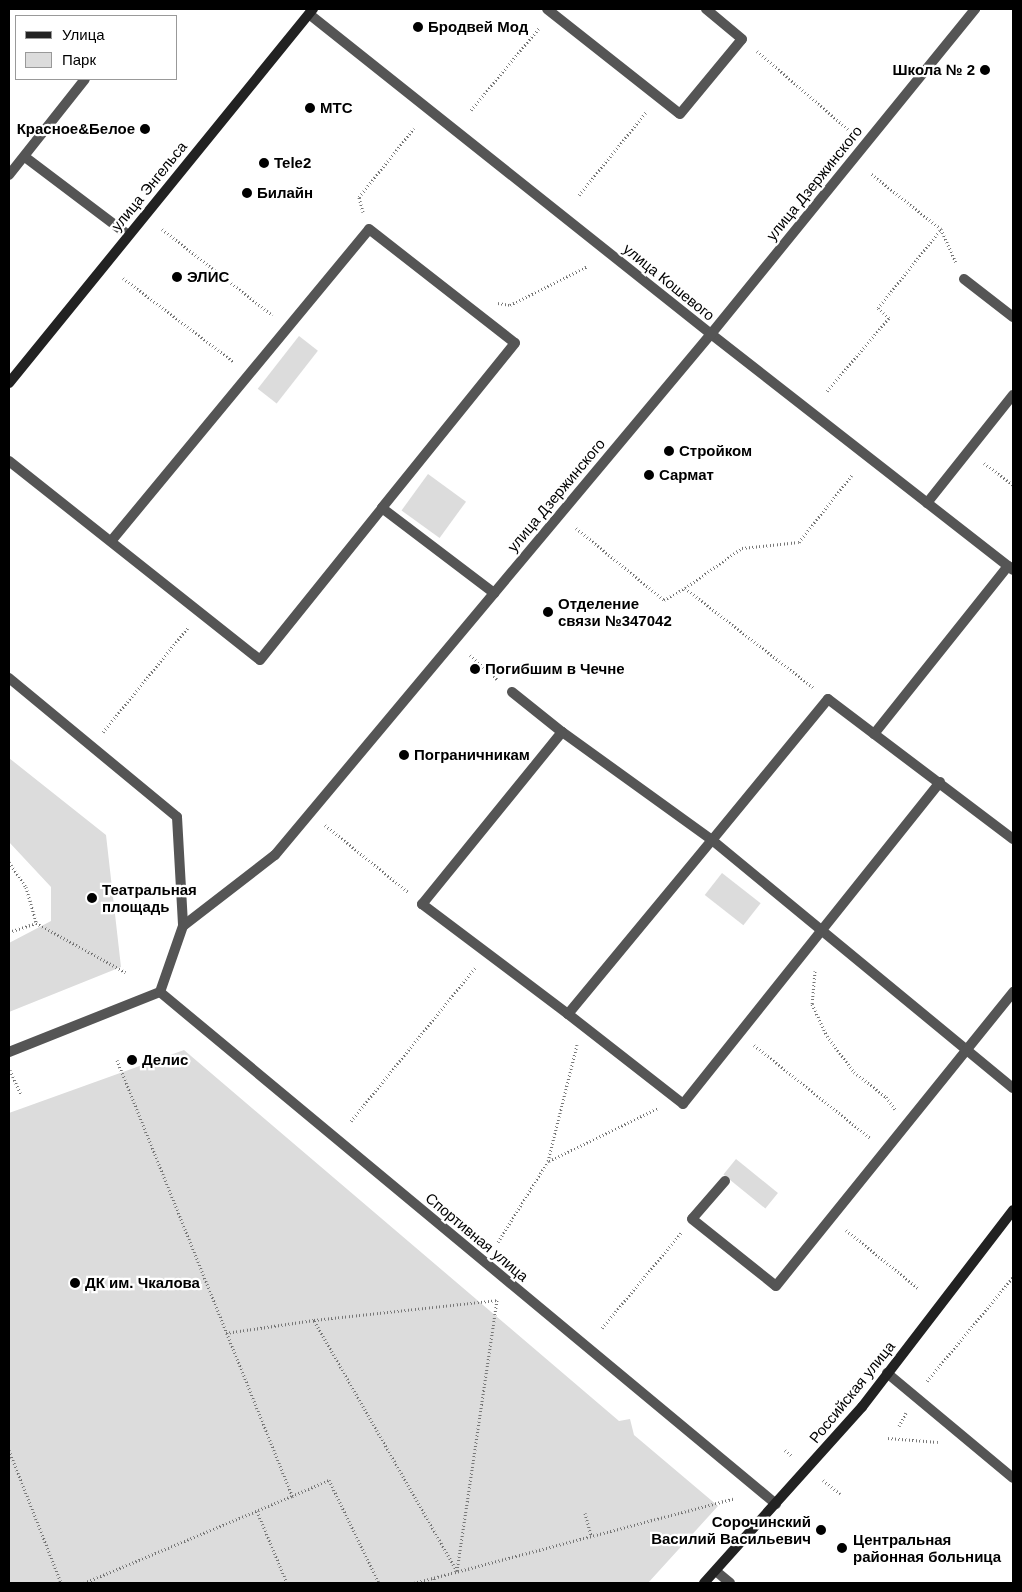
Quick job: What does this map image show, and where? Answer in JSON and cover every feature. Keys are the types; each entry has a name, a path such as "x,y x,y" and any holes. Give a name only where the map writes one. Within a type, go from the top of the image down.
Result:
{"street":[{"path":"549,10 680,114 742,39 706,9"},
{"name":"улица Дзержинского","path":"183,926 275,854 711,334 976,9"},
{"name":"улица Кошевого","path":"311,11 711,334 1011,568"},
{"name":"улица Энгельса","path":"9,383 311,11"},
{"path":"9,175 84,80"},
{"path":"25,157 128,235"},
{"path":"9,461 112,540 260,660 515,343 369,229 286,326 112,540"},
{"path":"964,279 1013,317"},
{"path":"927,503 1013,395"},
{"path":"382,508 494,593"},
{"path":"874,734 1011,568"},
{"path":"9,678 177,818 183,926 160,992 9,1052"},
{"path":"512,692 562,732 712,840 820,933 1013,1088"},
{"path":"568,1014 828,700 940,782 1013,839"},
{"path":"562,732 422,904 683,1104 940,782"},
{"name":"Спортивная улица","path":"160,992 776,1504"},
{"path":"725,1181 692,1219 776,1286 1013,992"},
{"name":"Российская улица","path":"704,1583 717,1572 887,1374 1013,1210"},
{"path":"887,1374 1013,1478"},
{"path":"717,1572 730,1583"}],"path":[{"path":"471,110 549,10"},
{"path":"742,39 849,130"},
{"path":"579,195 658,96"},
{"path":"369,229 359,197 414,128"},
{"path":"870,173 941,229 964,279"},
{"path":"162,229 286,326"},
{"path":"827,392 889,318 878,308 941,229"},
{"path":"492,302 510,305 588,266"},
{"path":"123,278 248,373"},
{"path":"969,451 1013,485"},
{"path":"576,528 664,600 685,588 742,548 799,542 852,475"},
{"path":"685,588 828,700"},
{"path":"91,746 200,612"},
{"path":"470,655 512,692"},
{"path":"325,825 422,904"},
{"path":"9,862 26,887 36,923 125,972"},
{"path":"9,932 36,923"},
{"path":"820,933 812,1004 828,1036 854,1072 886,1097 898,1114"},
{"path":"351,1121 487,954"},
{"path":"498,1242 548,1161 582,1025"},
{"path":"740,1034 884,1150"},
{"path":"117,1060 292,1496"},
{"path":"9,1069 21,1094"},
{"path":"548,1161 657,1108 683,1104"},
{"path":"830,1217 919,1289"},
{"path":"602,1328 692,1219"},
{"path":"899,1426 914,1396 1013,1277"},
{"path":"226,1333 314,1320 497,1300 457,1571"},
{"path":"314,1320 457,1571"},
{"path":"888,1438 974,1445"},
{"path":"9,1450 62,1583"},
{"path":"84,1583 330,1480 379,1583"},
{"path":"414,1583 732,1499"},
{"path":"256,1511 287,1583"},
{"path":"584,1513 591,1536"},
{"path":"434,1578 434,1583"}],"green space":[{"path":"299,336 318,351 277,404 258,389"},
{"path":"428,474 466,502 440,538 402,510"},
{"path":"9,758 106,835 121,967 9,1012 9,943 51,921 51,887 9,842"},
{"path":"722,873 761,903 743,925 705,895"},
{"path":"184,1050 619,1421 630,1419 634,1435 718,1506 648,1583 9,1583 9,1113"},
{"path":"736,1159 778,1193 765,1209 723,1175"}],"place":[{"name":"Бродвей Мод","path":"418,27"},
{"name":"Школа № 2","path":"985,70"},
{"name":"МТС","path":"310,108"},
{"name":"Красное&Белое","path":"145,129"},
{"name":"Tele2","path":"264,163"},
{"name":"Билайн","path":"247,193"},
{"name":"ЭЛИС","path":"177,277"},
{"name":"Стройком","path":"669,451"},
{"name":"Сармат","path":"649,475"},
{"name":"Отделение связи №347042","path":"548,612"},
{"name":"Погибшим в Чечне","path":"475,669"},
{"name":"Пограничникам","path":"404,755"},
{"name":"Театральная площадь","path":"92,898"},
{"name":"Делис","path":"132,1060"},
{"name":"ДК им. Чкалова","path":"75,1283"},
{"name":"Сорочинский Василий Васильевич","path":"821,1530"},
{"name":"Центральная районная больница","path":"842,1548"}]}
